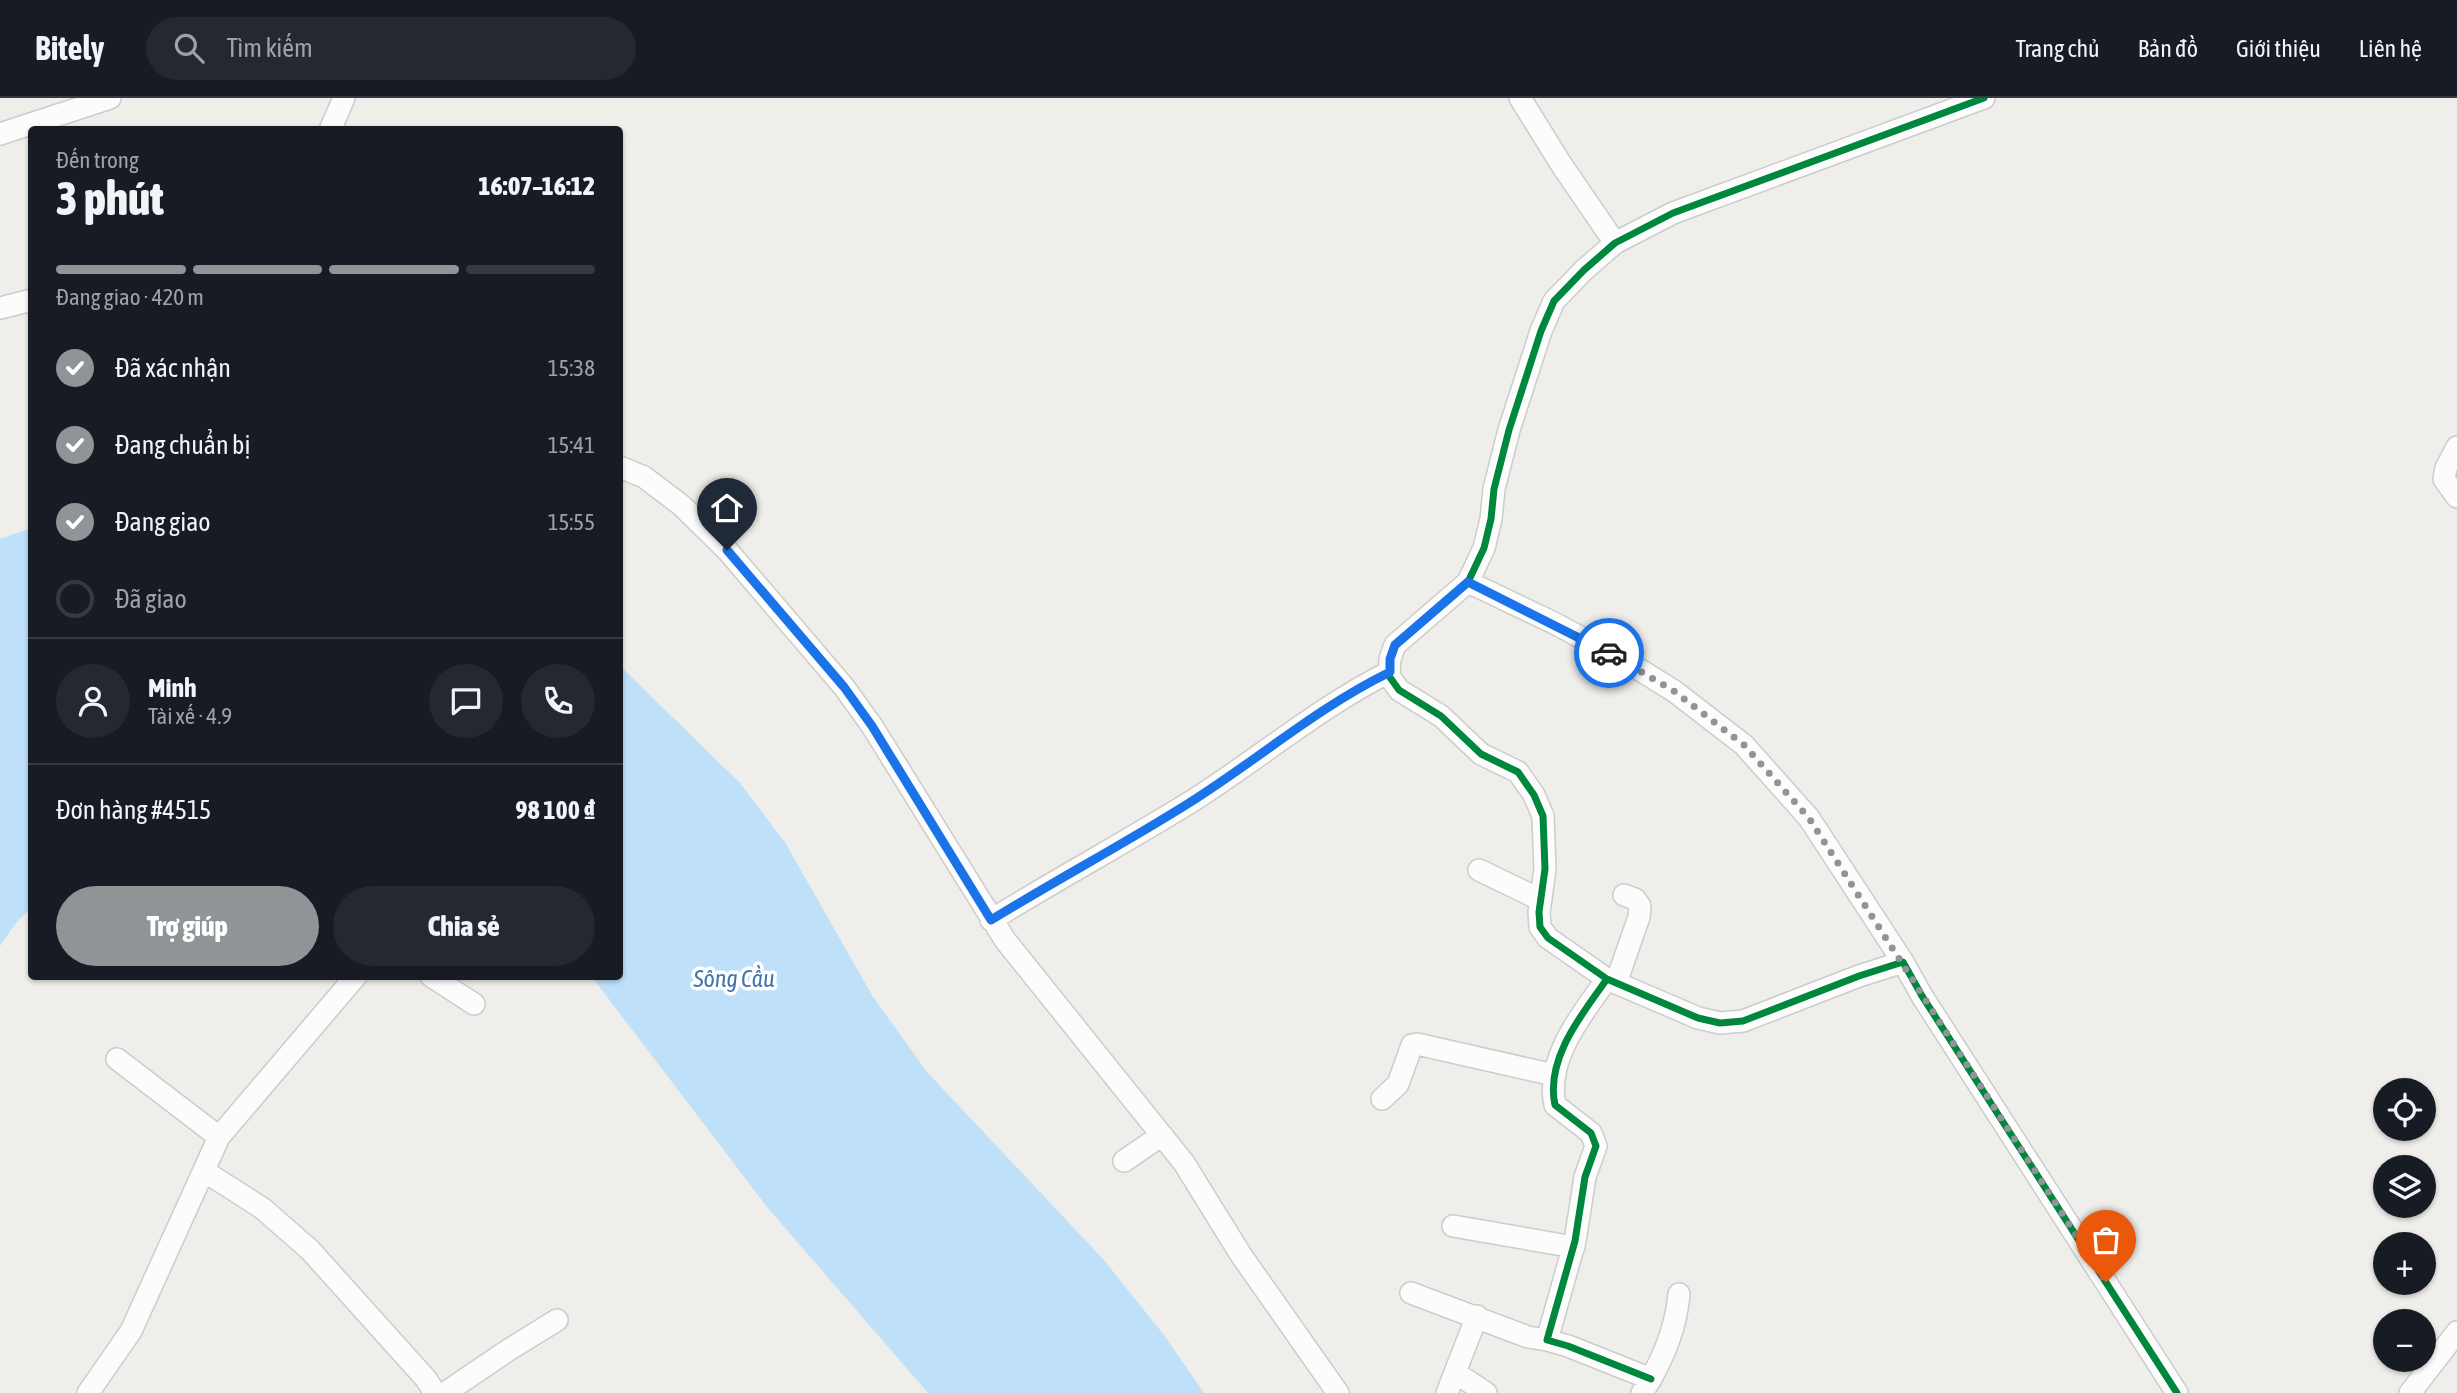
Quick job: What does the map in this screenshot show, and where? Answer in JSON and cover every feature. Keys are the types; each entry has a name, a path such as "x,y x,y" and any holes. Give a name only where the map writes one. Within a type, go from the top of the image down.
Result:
{"street":[{"path":"0,134 110,98"},
{"path":"332,126 344,98"},
{"path":"1520,98 1615,243"},
{"path":"1903,962 1743,1021 1720,1023 1698,1018 1612,981 1548,938 1540,928 1545,869 1543,816 1534,794 1518,772 1480,754 1431,708 1399,690 1389,676 1390,659 1395,645 1471,576 1489,528 1494,489 1509,430 1541,331 1554,301 1584,270 1615,243 1673,213 1984,98"},
{"path":"0,308 28,301"},
{"path":"2457,447 2446,468 2444,479 2457,497"},
{"path":"623,468 644,477 681,505 718,541 844,687 879,738 1004,940 1195,1178 1241,1255 1338,1393"},
{"path":"1471,576 1674,691 1744,745 1809,818 2177,1393"},
{"path":"991,920 1189,803 1371,681 1390,672"},
{"path":"1479,870 1541,900"},
{"path":"1547,1340 1574,1247 1585,1177 1596,1146 1591,1133 1555,1105 1552,1089 1554,1075 1556,1064 1583,1014 1612,981 1639,917 1640,906 1635,899 1624,895"},
{"path":"88,1393 131,1331 219,1137 353,980"},
{"path":"437,980 474,1004"},
{"path":"1382,1099 1398,1084 1412,1045 1417,1044 1554,1075"},
{"path":"117,1059 219,1137"},
{"path":"1124,1161 1162,1135"},
{"path":"204,1171 262,1208 310,1250 426,1378 435,1393"},
{"path":"1453,1226 1574,1247"},
{"path":"1411,1293 1528,1337 1568,1346 1647,1386 1672,1328 1679,1294"},
{"path":"1447,1393 1477,1316"},
{"path":"445,1393 557,1320"},
{"path":"2410,1393 2457,1332"},
{"path":"1465,1379 1486,1393"}],"water":[{"path":"28,529 28,911 0,946 0,539"},
{"name":"Sông Cầu","path":"623,669 740,783 786,844 873,997 927,1072 1103,1259 1164,1335 1204,1393 928,1393 767,1207 594,980 623,980"}],"cycle path":[{"path":"1607,979 1548,938 1540,927 1539,912 1545,869 1543,816 1534,795 1518,772 1481,754 1441,716 1399,690 1389,676 1390,659 1395,645 1468,582 1484,548 1494,489 1509,430 1541,331 1554,301 1584,270 1615,243 1673,213 1984,98"},
{"path":"1651,1379 1547,1340 1575,1241 1585,1177 1596,1146 1591,1133 1555,1105 1555,1071 1560,1054 1577,1022 1607,979 1698,1018 1720,1023 1743,1021 1903,962 1922,996 2177,1393"}],"way so far":[{"path":"1609,653 1674,691 1744,745 1809,818 2106,1282"}],"route":[{"path":"727,550 844,687 872,726 991,920 1189,803 1371,681 1390,672 1390,659 1395,645 1468,582 1609,653"}]}
